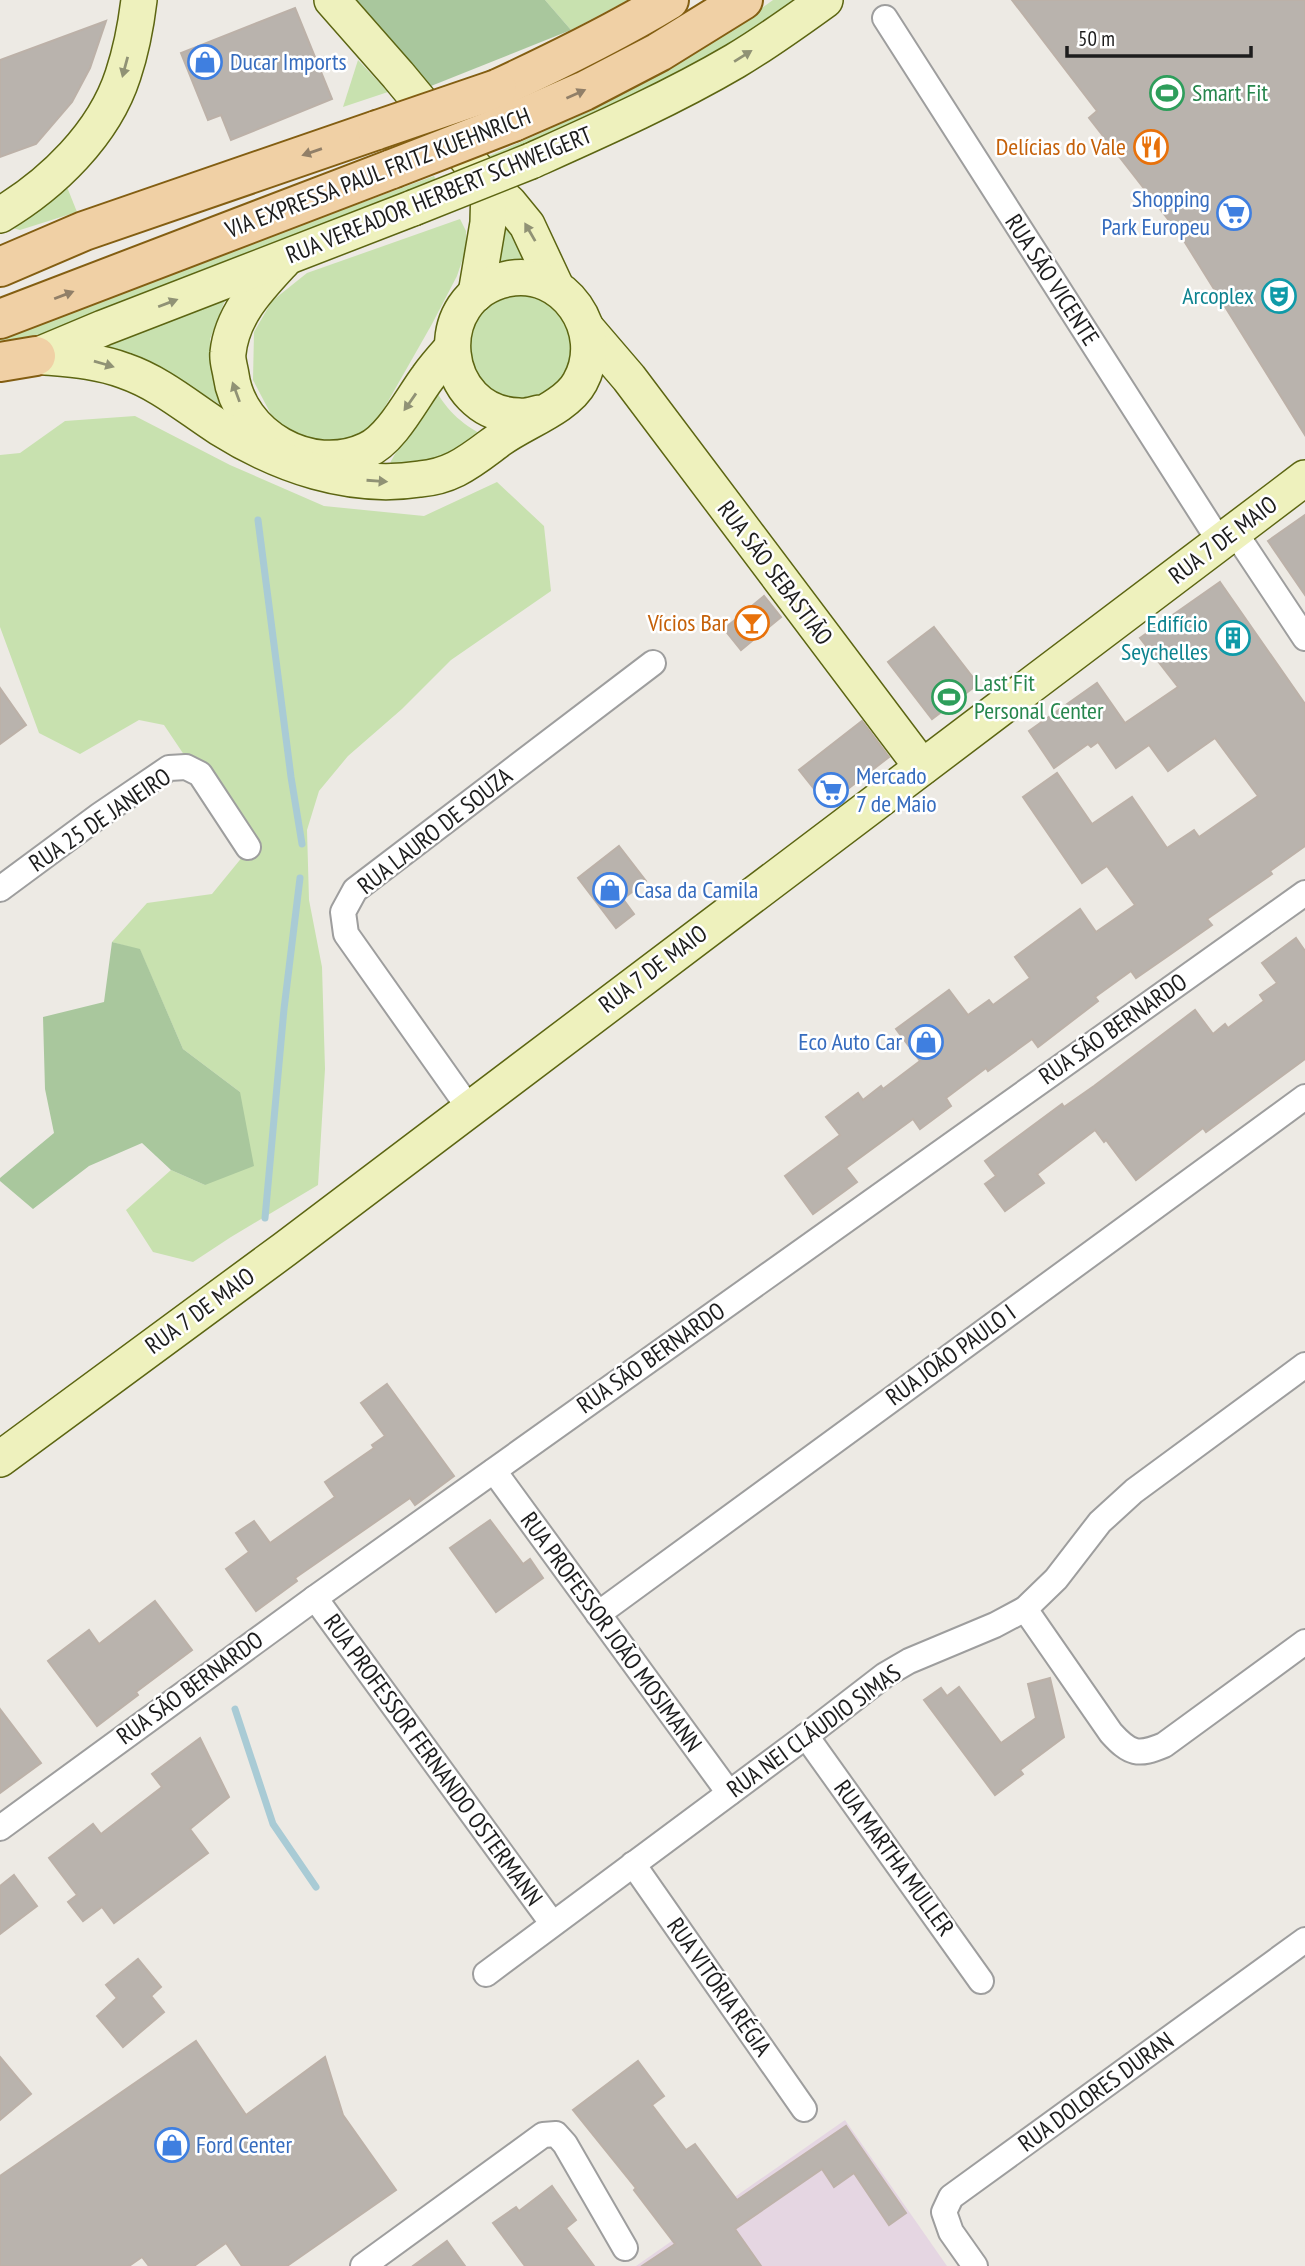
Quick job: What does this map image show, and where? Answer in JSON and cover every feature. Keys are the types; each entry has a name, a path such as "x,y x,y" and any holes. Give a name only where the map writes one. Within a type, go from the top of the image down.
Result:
{"main road":[{"name":"VIA EXPRESSA PAUL FRITZ KUEHNRICH","path":"0,319 393,169 505,105 557,61 669,0"},
{"name":"VIA EXPRESSA PAUL FRITZ KUEHNRICH","path":"0,267 84,231 377,130 584,91 659,52 743,0"},
{"path":"0,251 84,231"}],"street":[{"path":"0,215 19,204 57,173 82,148 106,112 123,77 136,25 139,0"},
{"path":"332,0 489,185 509,203 527,225 556,287"},
{"name":"RUA VEREADOR HERBERT SCHWEIGERT","path":"0,370 18,359 284,260 579,140 735,61 825,0"},
{"name":"RUA SÃO VICENTE","path":"884,18 1227,537 1305,638"},
{"path":"476,293 488,223 489,185"},
{"path":"284,260 244,305 228,355 233,393 252,424 281,447 322,458 343,458 369,449 388,433 429,374 452,348"},
{"path":"18,359 93,361 126,371 158,386 221,429 305,469 349,479 390,482 423,479 455,469 478,456 500,439 556,406 571,395 581,381 590,356 584,319 572,301 556,287 532,279 507,279 476,293 463,309 454,328 452,348 455,369 465,388 480,403 499,412 519,416 540,414"},
{"name":"RUA SÃO SEBASTIÃO","path":"587,329 629,378 922,767"},
{"path":"581,381 603,374 629,378"},
{"name":"RUA 7 DE MAIO","path":"0,1459 285,1249 1305,478"},
{"name":"RUA LAURO DE SOUZA","path":"469,1108 346,934 343,912 355,890 653,663"},
{"name":"RUA 25 DE JANEIRO","path":"0,889 169,768 186,766 200,774 248,847"},
{"name":"RUA SÃO BERNARDO","path":"0,1828 315,1598 1305,893"},
{"name":"RUA JOÃO PAULO I","path":"598,1614 1305,1097"},
{"name":"RUA NEI CLÁUDIO SIMAS","path":"486,1974 885,1675 909,1661 995,1625 1025,1609 1056,1579 1100,1522 1134,1490 1305,1365"},
{"name":"RUA PROFESSOR JOÃO MOSIMANN","path":"494,1471 729,1793"},
{"name":"RUA PROFESSOR FERNANDO OSTERMANN","path":"315,1598 552,1923"},
{"path":"1025,1609 1111,1733 1125,1748 1137,1753 1149,1752 1164,1745 1305,1642"},
{"name":"RUA MARTHA MULLER","path":"806,1736 981,1981"},
{"name":"RUA VITÓRIA RÉGIA","path":"633,1864 804,2109"},
{"name":"RUA DOLORES DURAN","path":"975,2266 951,2232 944,2212 951,2197 1305,1940"},
{"path":"363,2266 542,2135 555,2134 565,2144 625,2248"}],"shaded area":[{"path":"845,2120 947,2266 636,2266"}],"green space":[{"path":"342,0 545,0 571,30 426,88"},
{"path":"545,0 628,0 571,30"},
{"path":"773,0 796,0 707,60 487,165 484,158 633,87 704,46"},
{"path":"358,60 388,92 343,107"},
{"path":"434,176 439,186 30,341 0,348 0,336"},
{"path":"65,182 77,212 20,230 9,227"},
{"path":"496,211 541,268 495,269"},
{"path":"460,219 466,231 466,249 457,276 374,426 346,446 309,444 274,420 253,380 254,332 272,301 307,273"},
{"path":"544,294 577,335 563,385 532,403 497,398 470,374 468,321 492,295"},
{"path":"227,295 210,339 215,376 235,414 155,364 91,345"},
{"path":"434,387 457,417 489,438 469,454 390,466 391,461"},
{"path":"135,416 230,465 324,506 424,516 497,482 544,526 551,591 451,660 402,709 348,756 319,791 307,830 309,900 322,967 325,1069 318,1185 193,1262 153,1252 126,1210 171,1170 205,1185 240,1092 183,1049 140,950 112,942 147,903 212,894 248,850 164,725 139,720 80,754 39,733 0,627 0,455 20,453 65,421"},
{"path":"112,942 140,949 183,1049 240,1092 254,1166 205,1185 171,1170 142,1143 89,1166 33,1209 0,1181 0,1178 54,1133 45,1089 43,1017 104,1002"}],"building":[{"name":"Shopping Park Europeu","path":"1012,0 1305,0 1305,435 1181,236 1089,118 1097,111"},
{"path":"295,8 332,99 231,140 221,115 208,120 181,53"},
{"path":"106,21 90,68 72,102 36,144 0,157 0,60"},
{"path":"1305,515 1305,595 1268,541"},
{"path":"1220,582 1305,704 1305,846 1270,871 1272,874 1207,919 1212,925 1168,956 1136,978 1131,971 1095,997 1098,1001 1038,1047 1032,1039 988,1071 986,1068 946,1098 951,1106 920,1129 913,1119 846,1168 857,1182 813,1214 785,1176 840,1135 826,1117 858,1093 863,1100 881,1086 883,1089 920,1061 896,1029 949,990 968,1015 989,1000 993,1005 1030,978 1015,957 1080,909 1096,932 1135,905 1107,866 1082,883 1023,797 1057,773 1092,824 1132,797 1167,848 1194,830 1199,837 1258,796 1215,738 1168,771 1149,745 1116,768 1098,742 1091,747 1088,744 1054,768 1029,731 1097,683 1125,723 1178,687 1140,638"},
{"name":"Vícios Bar","path":"764,596 781,617 741,650 724,629"},
{"path":"934,627 978,684 932,719 888,662"},
{"path":"0,688 26,725 0,744"},
{"path":"862,721 889,757 827,805 799,770"},
{"name":"Casa da Camila","path":"619,846 646,881 623,899 634,914 616,928 578,878"},
{"path":"1296,938 1305,951 1305,1059 1206,1132 1203,1128 1136,1180 1106,1140 1104,1142 1095,1130 1037,1174 1044,1183 1005,1211 985,1184 996,1176 985,1161 1062,1104 1064,1107 1094,1086 1195,1010 1213,1034 1225,1024 1228,1028 1264,1001 1260,995 1277,983 1262,963"},
{"path":"387,1384 454,1476 415,1505 410,1498 295,1578 297,1581 256,1611 226,1569 249,1552 236,1533 254,1521 270,1543 335,1497 325,1482 374,1448 372,1445 385,1436 361,1403"},
{"path":"490,1520 523,1564 530,1559 543,1578 496,1612 450,1548"},
{"path":"155,1601 192,1650 136,1692 138,1695 97,1726 48,1661 89,1630 99,1644"},
{"path":"1050,1678 1064,1737 1020,1770 1023,1774 995,1795 924,1700 941,1688 947,1696 959,1687 1001,1743 1036,1718 1028,1684"},
{"path":"0,1709 41,1763 0,1793"},
{"path":"200,1738 229,1797 190,1829 208,1853 114,1923 102,1907 83,1921 68,1902 77,1895 49,1858 93,1824 101,1834 162,1787 152,1774"},
{"path":"14,1875 37,1906 0,1934 0,1886"},
{"path":"138,1959 161,1987 151,1996 164,2012 123,2047 97,2016 117,1998 106,1985"},
{"name":"Ford Center","path":"196,2041 246,2115 325,2057 343,2115 396,2190 287,2266 242,2266 226,2243 194,2266 149,2266 142,2257 129,2266 0,2266 0,2176"},
{"path":"0,2057 31,2094 0,2120"},
{"path":"638,2061 664,2096 652,2105 686,2150 695,2144 737,2200 846,2126 906,2213 889,2225 854,2173 834,2187 822,2169 735,2229 761,2266 642,2266 675,2244 634,2190 636,2188 573,2110"},
{"path":"552,2186 576,2220 566,2228 594,2266 525,2266 493,2223 516,2207 519,2211"},
{"path":"447,2241 465,2266 413,2266"}],"waterway":[{"path":"258,520 302,844"},
{"path":"265,1218 284,1009 300,878"},
{"path":"235,1709 273,1824 316,1887"}],"place":[{"name":"Ducar Imports","path":"205,62"},
{"name":"Smart Fit","path":"1167,93"},
{"name":"Delícias do Vale","path":"1151,147"},
{"name":"Shopping Park Europeu","path":"1234,213"},
{"name":"Arcoplex","path":"1279,296"},
{"name":"Vícios Bar","path":"752,623"},
{"name":"Edifício Seychelles","path":"1233,638"},
{"name":"Last Fit Personal Center","path":"949,697"},
{"name":"Mercado 7 de Maio","path":"831,790"},
{"name":"Casa da Camila","path":"610,890"},
{"name":"Eco Auto Car","path":"926,1042"},
{"name":"Ford Center","path":"172,2145"}]}
